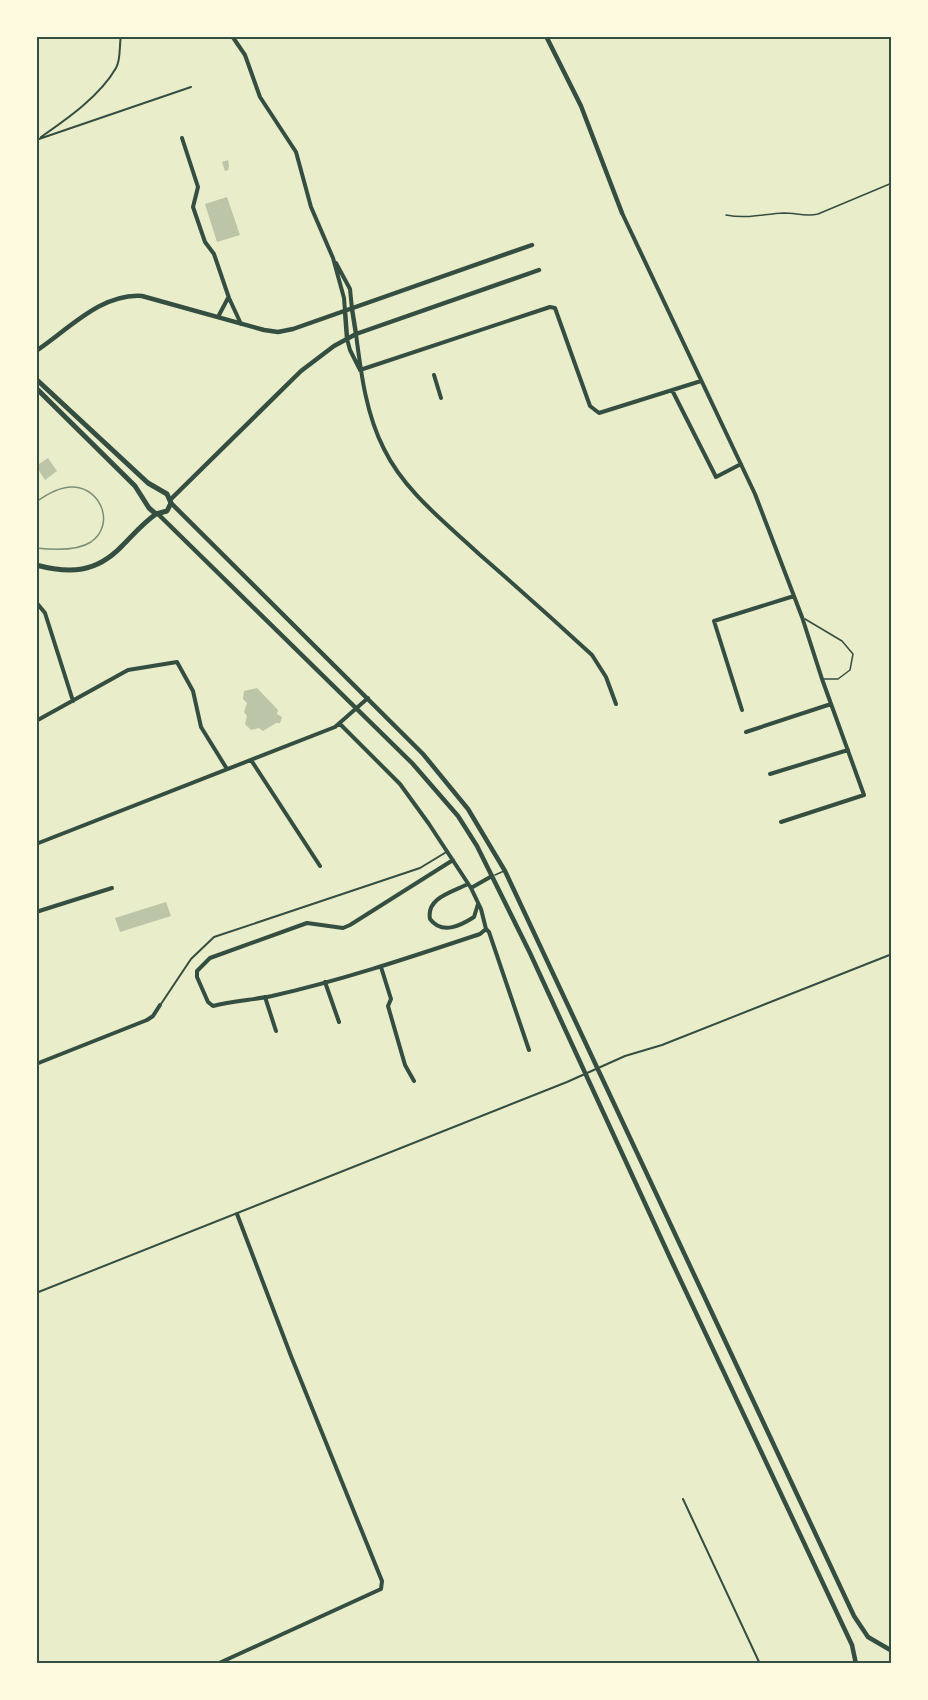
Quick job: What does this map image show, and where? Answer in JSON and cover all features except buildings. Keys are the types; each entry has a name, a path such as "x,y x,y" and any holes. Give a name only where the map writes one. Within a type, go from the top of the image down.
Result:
{"main road":[{"path":"36,378 143,479 167,494 171,501 167,511 157,514 109,558 90,567 74,571 59,571 36,564"},
{"path":"36,388 135,486 149,508 157,514"}],"street":[{"path":"37,139 72,116 117,67 121,36"},
{"path":"232,36 245,55 260,97 296,152 311,207 333,258 350,289 360,370 374,427 399,476 442,520 592,655 606,677 616,704"},
{"path":"546,36 580,106 632,237 755,494 802,617 864,795 781,822"},
{"path":"37,139 192,87"},
{"path":"182,138 198,187 193,207 206,245 214,254 229,298 241,324"},
{"path":"36,351 101,306 123,296 142,296 241,324 282,332 532,245"},
{"path":"333,258 344,298 347,338 360,370"},
{"path":"539,270 356,334 327,350 301,370 171,501 368,698 445,779 468,809 505,871 854,1616 868,1637 892,1651"},
{"path":"218,317 229,298"},
{"path":"360,370 550,307 555,308 590,406 600,413 701,381"},
{"path":"434,375 441,398"},
{"path":"672,390 716,477 741,464"},
{"path":"157,514 412,763 458,816 477,846 536,964 852,1645 856,1664"},
{"path":"742,710 714,621 794,596"},
{"path":"36,602 45,613 73,701"},
{"path":"36,721 128,670 177,662 193,691 201,727 227,769"},
{"path":"36,844 340,724 368,698"},
{"path":"746,732 831,704"},
{"path":"340,724 400,784 448,851 469,886 486,922 486,929 505,974 529,1050"},
{"path":"770,774 848,750"},
{"path":"251,760 320,866"},
{"path":"36,1064 153,1016 191,959 214,937 420,868 448,851"},
{"path":"453,860 350,926 343,928 307,923 210,958 197,970 197,976 208,1002 213,1006 235,1000 265,997 325,982 381,967 480,934 486,929"},
{"path":"478,904 474,917 447,928 438,927 430,920 430,907 435,900 492,876"},
{"path":"36,912 112,888"},
{"path":"36,1293 567,1082 621,1058 662,1045 892,954"},
{"path":"381,967 391,999 388,1006 405,1065 414,1081"},
{"path":"325,982 339,1022"},
{"path":"265,997 276,1031"},
{"path":"217,1664 383,1587 237,1214"},
{"path":"683,1499 760,1664"}],"lane":[{"path":"802,617 842,641 853,654 850,670 838,679 822,679"},
{"path":"492,876 505,871"}],"path":[{"path":"726,214 742,218 787,213 809,216 892,183"}],"tram line":[{"path":"36,502 59,489 74,487 84,489 98,501 104,518 98,535 85,545 65,549 36,548"}]}
